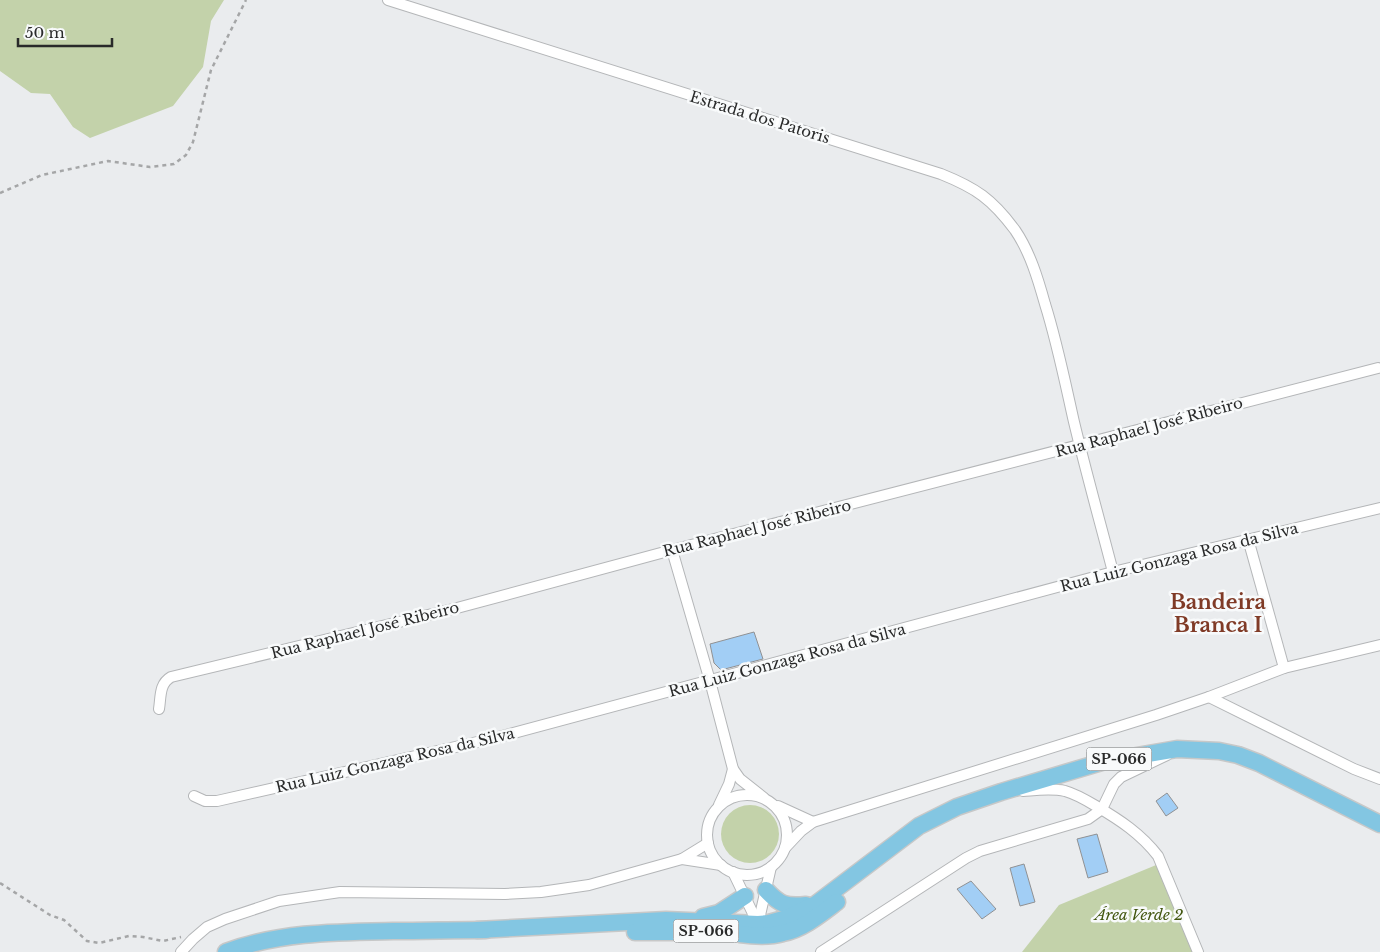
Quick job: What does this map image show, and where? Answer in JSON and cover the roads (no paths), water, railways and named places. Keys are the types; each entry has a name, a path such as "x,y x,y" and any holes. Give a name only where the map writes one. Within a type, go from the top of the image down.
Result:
{"main road":[{"name":"SP-066","path":"226,952 273,938 311,934 477,930 666,920 769,923 787,918 816,904 900,839 937,816 957,807 1102,762 1177,749 1219,751 1238,755 1259,763 1380,824"},
{"path":"1342,804 1380,813"},
{"name":"SP-066","path":"477,930 611,933 710,931 749,935 784,933 820,916 851,891 900,839"},
{"path":"766,890 786,906 816,904"},
{"path":"666,920 711,916 731,907 745,896"},
{"path":"710,931 758,924 784,933"}],"street":[{"name":"Estrada dos Patoris","path":"388,0 941,174 964,183 985,196 1015,231 1029,256 1040,286 1113,572"},
{"name":"Rua Raphael José Ribeiro","path":"160,709 162,685 171,677 457,608 672,550 1378,368"},
{"name":"Rua Luiz Gonzaga Rosa da Silva","path":"194,796 205,801 217,801 495,738 1113,572 1380,508"},
{"path":"1248,539 1284,668"},
{"path":"672,550 733,769 740,779 774,805 813,822"},
{"path":"785,848 801,831 813,822 1209,697 1284,668 1380,645"},
{"path":"1209,697 1354,769 1380,779"},
{"path":"821,952 966,858 1000,844 1080,822 1102,809 1114,784 1121,776 1148,765 1177,749"},
{"path":"733,769 729,784 711,818 707,830 708,843 713,855 721,865 733,872 746,875 759,873 771,868 780,859 788,837 782,814 774,805"},
{"path":"1001,792 1064,791 1083,798 1127,824 1158,856 1198,952"},
{"path":"718,807 727,800 739,795 752,795 764,798"},
{"path":"181,952 207,927 279,901 340,892 505,894 542,892 589,885 682,859 708,843"},
{"path":"682,859 721,865"},
{"path":"758,924 771,868"},
{"path":"733,872 758,924"}],"district":[{"name":"Bandeira Branca I","path":"1218,614"}],"park label":[{"name":"Área Verde 2","path":"1139,914"}]}
